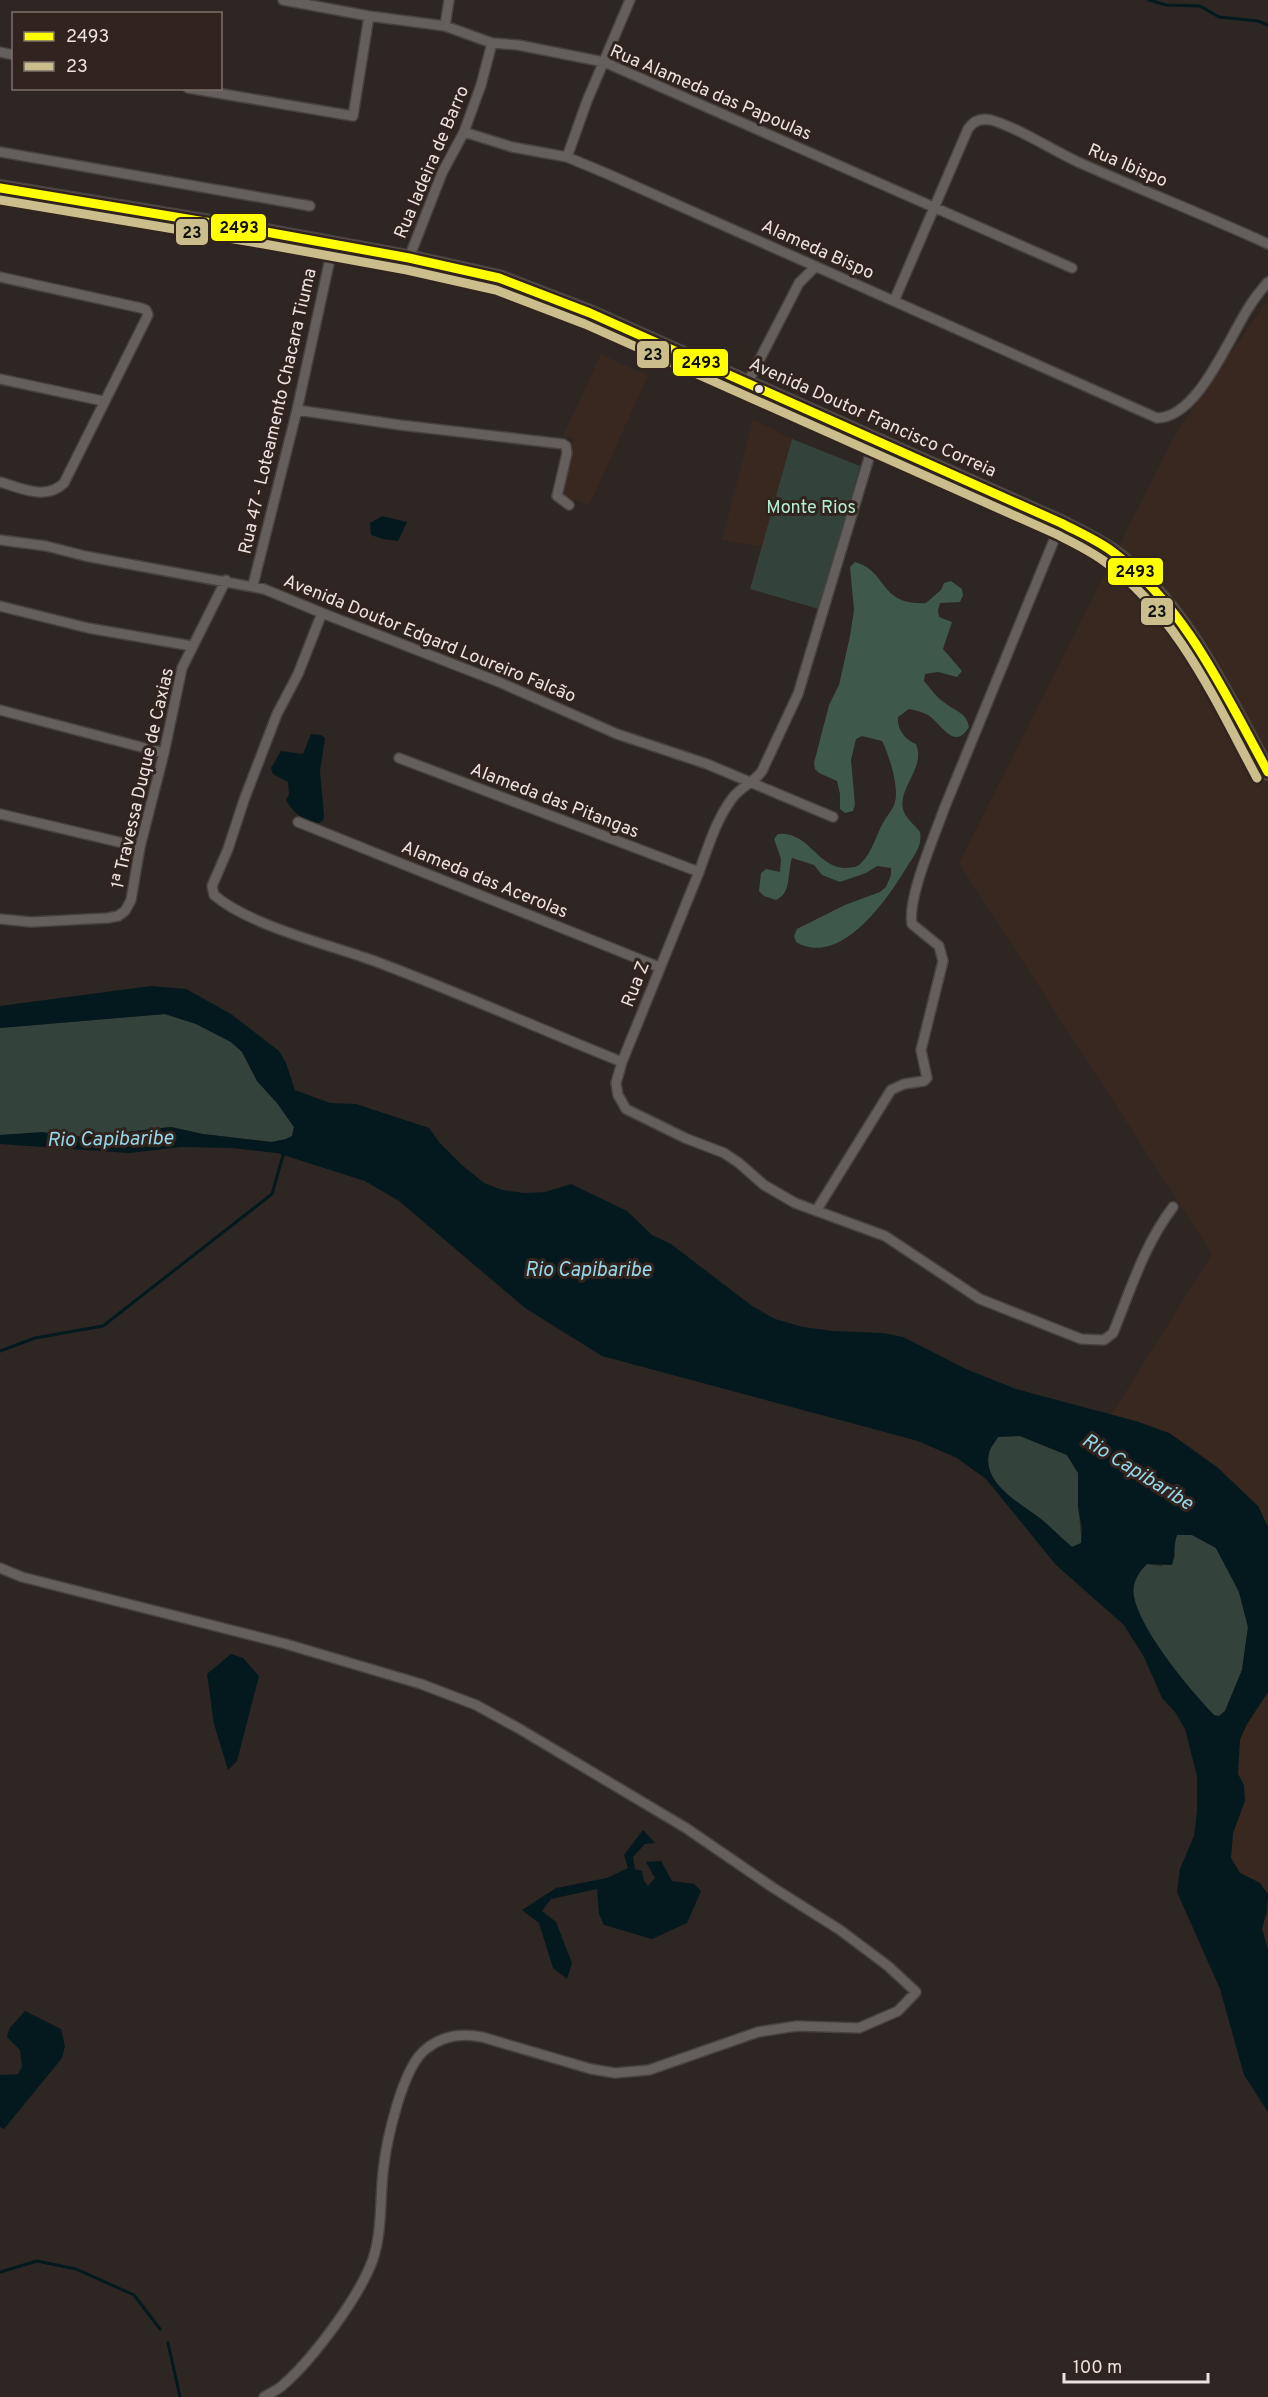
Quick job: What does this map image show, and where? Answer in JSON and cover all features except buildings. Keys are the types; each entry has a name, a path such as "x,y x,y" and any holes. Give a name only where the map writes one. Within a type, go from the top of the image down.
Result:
{"main road":[{"name":"Avenida Doutor Francisco Correia","path":"0,188 266,232 409,258 499,278 748,382 1061,523 1111,551 1172,609 1202,653 1268,772"}],"street":[{"name":"Rua Alameda das Papoulas","path":"283,0 369,16 445,26 492,43 518,45 604,62 1072,268"},
{"path":"445,26 449,0"},
{"path":"567,158 587,101 630,0"},
{"path":"200,90 353,116 369,16"},
{"name":"Rua ladeira de Barro","path":"409,258 442,173 464,132 481,86 492,43"},
{"name":"Rua Ibispo","path":"936,208 968,129 982,119 1005,126 1113,178 1268,244"},
{"name":"Alameda Bispo","path":"464,132 512,147 567,158 1157,418 1170,416 1189,400 1220,360 1250,304 1268,282"},
{"path":"0,152 310,206"},
{"path":"894,301 936,208"},
{"name":"Rua 47 - Loteamento Chacara Tiuma","path":"253,585 297,410 333,246"},
{"path":"748,382 799,283 815,267"},
{"path":"0,277 141,308 148,312 148,320 104,401 64,483 52,492 38,492 0,482"},
{"path":"0,379 104,401"},
{"path":"297,410 400,425 563,444 567,448 567,453 557,496 569,505"},
{"name":"Rua Z","path":"816,1211 795,1203 764,1185 740,1163 724,1153 685,1138 626,1109 618,1095 616,1083 622,1062 708,845 725,812 741,789 752,783 762,771 798,694 875,438"},
{"path":"1061,523 944,809 927,854 911,913 912,924 939,946 943,961 921,1050 928,1074 927,1078 924,1081 897,1086 891,1090 816,1211 885,1236 980,1299 1081,1339 1104,1340 1113,1333 1148,1245 1173,1208"},
{"name":"Avenida Doutor Edgard Loureiro Falcão","path":"0,540 46,546 85,556 253,585 499,682 617,734 707,764 833,817"},
{"name":"1ª Travessa Duque de Caxias","path":"0,919 31,922 108,918 118,916 125,911 131,900 140,847 164,753 182,668 226,580"},
{"path":"0,606 88,628 192,646"},
{"path":"322,614 298,674 278,714 244,800 228,849 212,886 214,895 229,907 270,925 430,982 622,1062"},
{"path":"0,710 135,743 164,753"},
{"name":"Alameda das Pitangas","path":"399,758 699,872"},
{"path":"0,814 140,847"},
{"name":"Alameda das Acerolas","path":"298,822 659,967"},
{"path":"0,1568 22,1577 309,1651 421,1684 476,1705 686,1828 840,1930 888,1966 916,1992 898,2011 859,2028 797,2026 758,2032 649,2070 615,2073 591,2069 465,2034 444,2038 425,2049 406,2080 393,2118 383,2169 378,2234 365,2277 352,2300 314,2352 283,2386 264,2397"}],"shaded area":[{"path":"1268,299 1268,1527 1258,1506 1195,1450 1169,1433 1111,1415 1212,1254 959,863 1175,434"},
{"path":"601,354 648,376 589,506 559,493 574,440 563,436"},
{"path":"753,419 792,439 762,547 722,540"},
{"path":"1268,1692 1268,1949 1262,1929 1267,1911 1260,1883 1240,1873 1231,1858 1233,1833 1244,1785 1238,1774 1240,1739"}],"green space":[{"name":"Monte Rios","path":"792,439 860,466 819,609 750,589"},
{"path":"855,562 866,566 892,594 911,602 926,603 941,590 944,583 951,581 962,589 963,595 960,602 940,603 938,610 939,617 952,622 943,649 962,671 957,677 938,672 925,674 924,681 939,698 966,718 969,727 958,737 948,733 928,715 921,712 909,709 898,717 900,730 908,740 916,744 918,753 915,769 904,793 903,809 920,832 920,843 897,883 860,927 845,939 829,946 813,948 796,942 794,936 797,929 845,905 880,892 886,887 891,875 891,868 877,866 866,873 840,882 822,875 814,865 792,858 787,888 781,897 776,900 764,896 759,891 761,873 766,869 780,872 781,859 774,839 778,834 799,839 832,865 841,868 855,867 868,854 895,803 896,788 890,760 882,741 862,736 856,739 851,760 855,805 853,811 845,813 840,809 837,781 819,773 814,763 829,705 839,685 850,636 854,610 850,567"},
{"path":"165,1014 196,1024 231,1042 242,1052 257,1081 294,1127 292,1136 272,1142 203,1134 171,1127 83,1137 61,1133 0,1135 0,1028"},
{"path":"1020,1436 1067,1455 1078,1473 1078,1506 1082,1543 1072,1547 1041,1519 1005,1492 991,1474 988,1464 989,1453 998,1437"},
{"path":"1177,1535 1192,1535 1216,1548 1239,1592 1248,1627 1242,1670 1225,1711 1219,1716 1214,1715 1167,1659 1146,1627 1134,1597 1136,1579 1147,1564 1161,1566 1175,1557 1173,1546"}],"water":[{"path":"382,516 407,522 398,541 371,535 370,523"},
{"path":"311,734 325,738 320,771 324,816 319,823 304,819 292,809 286,800 289,794 288,782 273,774 271,768 281,751 303,754"},
{"name":"Rio Capibaribe","path":"151,986 186,989 231,1014 279,1051 286,1063 295,1090 330,1103 356,1104 429,1128 439,1142 463,1166 484,1183 503,1190 524,1193 545,1192 571,1184 627,1211 652,1235 671,1244 752,1306 775,1319 803,1327 832,1331 883,1333 903,1337 966,1369 1016,1389 1139,1422 1169,1433 1217,1467 1258,1506 1268,1527 1268,1692 1240,1739 1238,1774 1244,1785 1245,1801 1233,1833 1231,1858 1240,1873 1260,1883 1268,1894 1267,1911 1262,1929 1268,1949 1268,2112 1244,2075 1220,1989 1177,1892 1180,1869 1194,1836 1197,1812 1197,1776 1185,1729 1175,1712 1162,1698 1144,1657 1124,1625 1056,1565 986,1479 957,1458 918,1441 602,1356 525,1308 399,1201 365,1181 277,1153 232,1148 181,1147 129,1153 0,1144 0,1135 42,1132 83,1137 171,1127 203,1134 272,1142 292,1136 294,1127 257,1081 242,1052 231,1042 196,1024 165,1014 0,1028 0,1006","holes":["1020,1436 1067,1455 1078,1473 1081,1543 1072,1547 997,1484 988,1464 991,1447 998,1437","1177,1535 1192,1535 1216,1548 1239,1592 1248,1627 1242,1670 1225,1711 1219,1716 1214,1715 1167,1659 1138,1611 1134,1597 1136,1579 1147,1564 1172,1565"]},
{"path":"231,1654 243,1658 259,1676 237,1761 228,1770 214,1724 207,1674"},
{"path":"643,1830 655,1843 645,1844 633,1857 635,1869 642,1871 644,1881 648,1886 655,1878 646,1862 661,1861 672,1881 694,1884 701,1891 687,1923 652,1939 604,1925 599,1914 597,1889 551,1899 542,1911 556,1922 572,1963 567,1979 553,1968 539,1923 522,1910 556,1888 607,1878 628,1868 624,1855"},
{"path":"25,2011 61,2029 65,2046 62,2058 4,2129 0,2127 0,2075 18,2074 22,2067 20,2050 7,2037 9,2029"}],"waterway":[{"path":"1149,0 1166,5 1200,6 1219,17 1258,21 1268,25"},
{"path":"0,1351 35,1338 103,1326 272,1194 284,1152"},
{"path":"0,2272 37,2261 76,2269 134,2295 160,2329"},
{"path":"168,2343 180,2397"}],"transit line":[{"name":"2493","path":"0,188 266,232 409,258 499,278 590,313 1061,523 1113,552 1139,574 1162,599 1202,653 1268,772"},
{"name":"23","path":"0,200 264,244 407,270 496,290 585,324 1056,534 1104,561 1130,582 1153,606 1174,632 1192,660 1257,778"}]}
